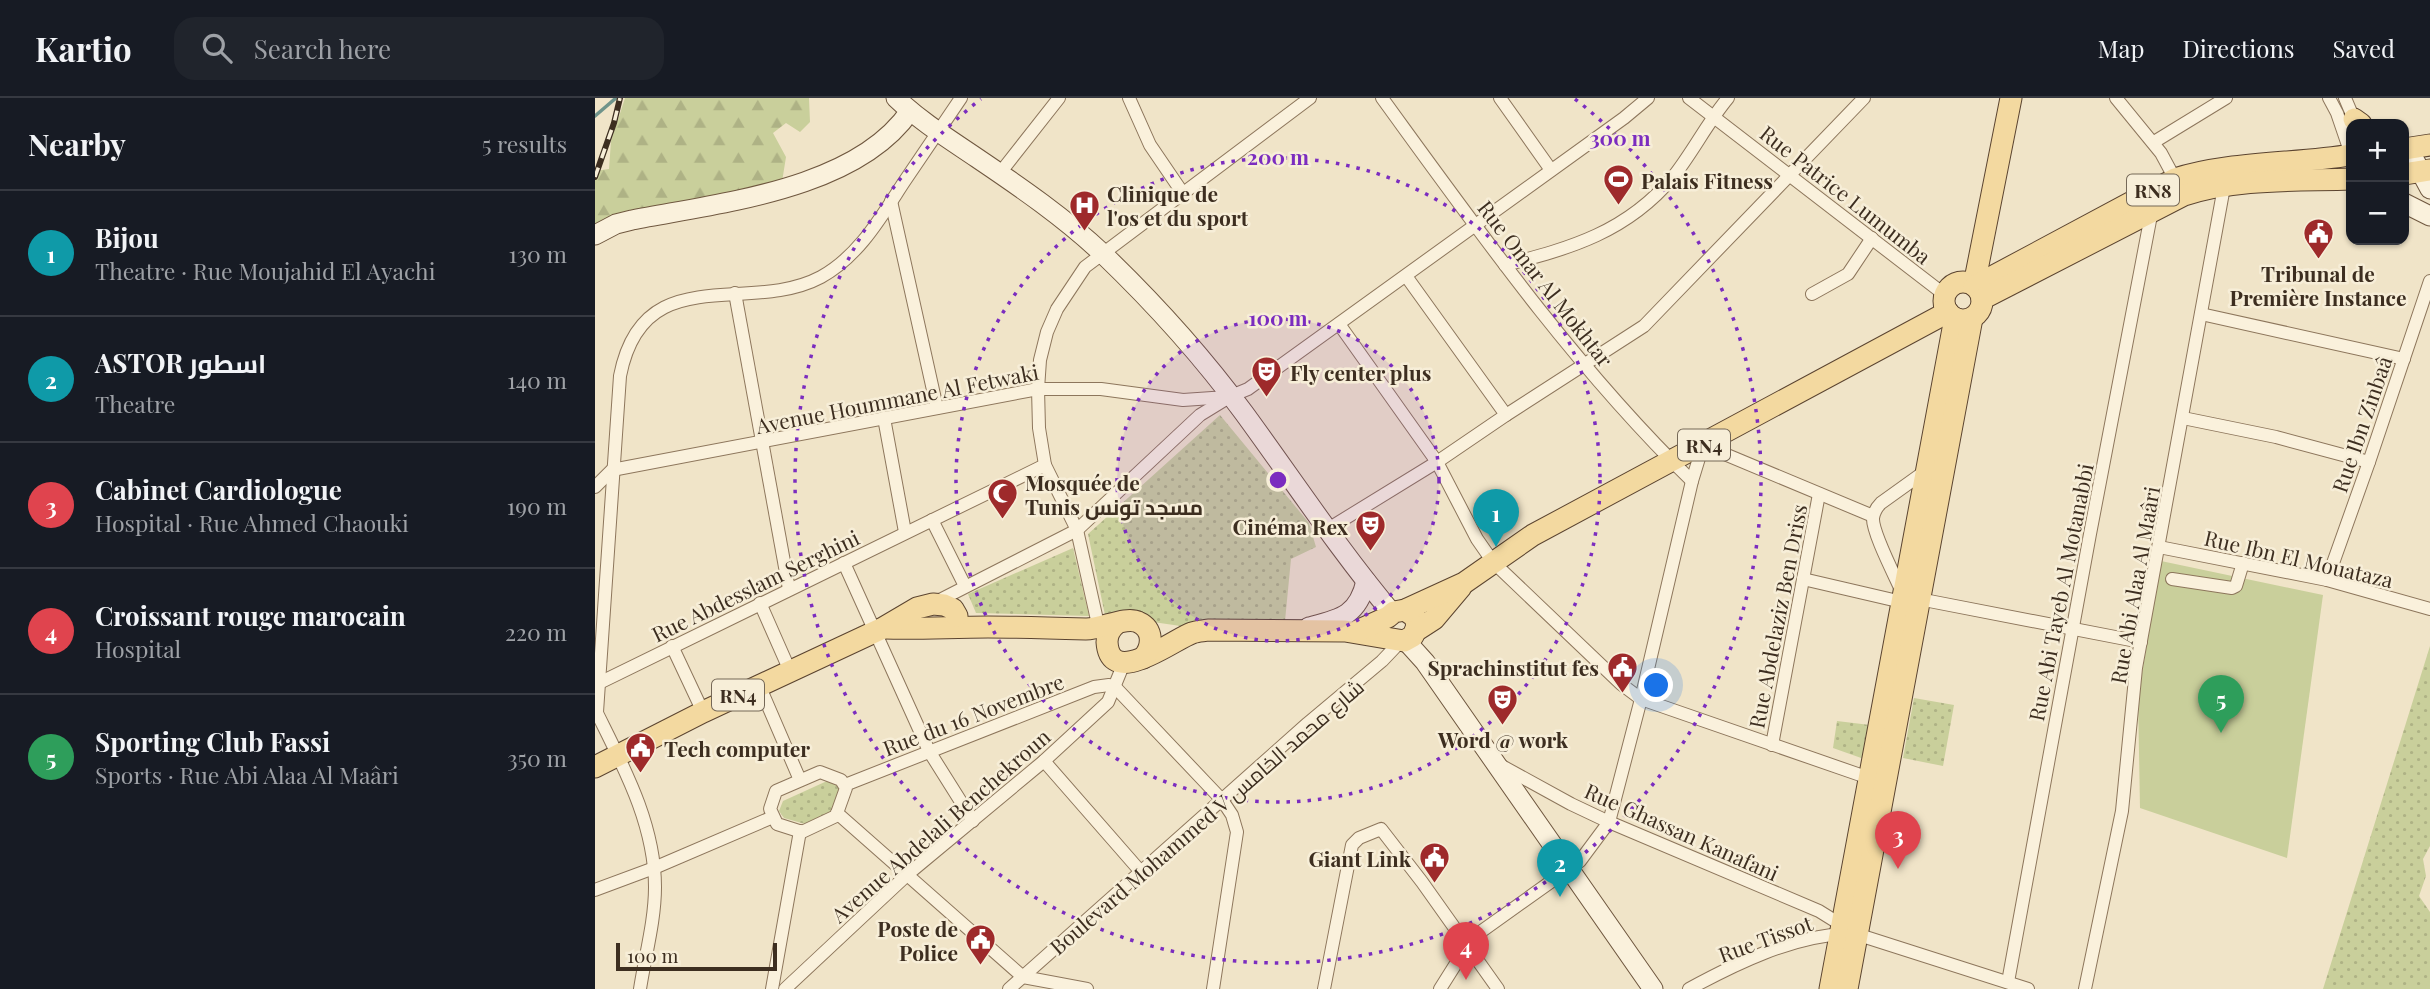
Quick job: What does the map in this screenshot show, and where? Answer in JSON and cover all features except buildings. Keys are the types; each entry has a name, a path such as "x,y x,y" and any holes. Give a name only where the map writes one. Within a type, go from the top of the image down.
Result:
{"main road":[{"path":"1830,989 1846,931 1999,98"},
{"path":"1847,989 1846,931 1869,778 1908,599 1927,470 2011,98"},
{"path":"2409,148 2430,145"},
{"name":"RN8","path":"1964,300 2175,179 2211,171 2346,156"},
{"name":"RN8","path":"1964,300 2183,195 2224,187 2310,179 2346,179"},
{"name":"Boulevard Mohammed V شارع محمد الخامس","path":"1395,614 1464,583 1534,535 1673,462 1964,300"},
{"name":"Boulevard Mohammed V شارع محمد الخامس","path":"1406,637 1434,619 1464,583"},
{"name":"RN4","path":"911,622 917,608 933,604 949,607 953,619"},
{"path":"1395,614 1416,618 1406,637 1387,629 1395,614"},
{"name":"RN4","path":"1357,631 1395,614"},
{"name":"RN4","path":"595,766 759,685 879,630 911,622 953,619 989,627 1115,628 1191,633 1227,629 1357,631 1406,637"},
{"path":"1115,628 1146,628 1150,638 1149,649 1134,661 1111,654 1115,628"},
{"name":"RN4","path":"1134,661 1191,633"}],"street":[{"path":"639,989 654,900 654,868 639,806 596,710 623,359 638,328 666,306 688,299 784,290 820,277 852,254 961,98"},
{"path":"1000,173 1059,98"},
{"path":"1129,98 1150,145 1182,192"},
{"path":"1115,628 1077,530 1045,465 1039,428 1038,389 1040,360 1047,332 1057,309 1085,267 1310,98"},
{"name":"Rue Omar Al Mokhtar","path":"1382,98 1505,265 1623,411 1692,481"},
{"path":"1500,98 1551,170"},
{"path":"933,604 1077,530 1201,415 1231,396 1248,389 1625,118 1648,98"},
{"name":"Rue Patrice Lumumba","path":"1689,98 1873,238 1964,300"},
{"path":"1505,265 1578,245 1631,215 1654,197 1674,176 1713,115 1728,98"},
{"path":"1328,529 1437,462 1644,326 1864,98"},
{"path":"2116,98 2154,142 2175,179"},
{"path":"2154,142 2226,98"},
{"path":"2329,98 2346,140"},
{"path":"2345,98 2356,119"},
{"path":"903,105 1000,173 1102,253 1187,341 1231,396 1366,581 1395,614"},
{"path":"595,236 616,224 764,196 807,180 846,163 881,143 902,123 903,105"},
{"path":"2409,154 2421,176"},
{"name":"Rue Abi Alaa Al Maâri","path":"2085,989 2122,811 2141,642 2224,187"},
{"path":"891,201 937,408"},
{"path":"2409,206 2430,216"},
{"name":"Rue Abi Tayeb Al Motanabbi","path":"2008,982 2153,210"},
{"path":"1812,294 1848,274 1873,238"},
{"path":"1406,276 1506,415"},
{"name":"Rue Ibn Zinbaâ","path":"2327,580 2430,281"},
{"path":"734,293 789,589"},
{"path":"2201,314 2404,359"},
{"path":"1339,324 1437,462 1476,539 1493,562 1621,684 1641,699 1869,778"},
{"name":"Avenue Hoummane Al Fetwaki","path":"613,470 1038,389 1101,389 1183,400 1231,396"},
{"path":"884,418 905,532"},
{"path":"2183,418 2290,440 2369,462"},
{"path":"1440,989 1468,947 1580,861 1609,822 1703,445 1873,516"},
{"name":"Rue Abdesslam Serghini","path":"597,684 1045,465"},
{"path":"595,486 613,470"},
{"path":"1908,599 1876,529 1873,516 1881,503 1927,470"},
{"name":"Rue Abdelaziz Ben Driss","path":"1772,745 1819,494"},
{"path":"932,520 965,586 953,619"},
{"name":"Rue Ibn El Mouataza","path":"2159,547 2327,580 2430,609"},
{"path":"844,563 879,630 929,751 973,821"},
{"path":"2172,579 2232,589 2236,586 2243,564"},
{"path":"1803,579 2141,642"},
{"path":"1299,630 1346,615 1355,609 1366,581"},
{"path":"759,603 790,671"},
{"path":"1406,637 1653,989"},
{"name":"Boulevard Mohammed V شارع محمد الخامس","path":"1009,989 1406,637"},
{"path":"672,646 703,712"},
{"name":"Avenue Abdelali Benchekroun","path":"785,989 908,874 1044,761 1108,702 1115,687 1134,661"},
{"path":"759,685 800,780"},
{"name":"Rue du 16 Novembre","path":"845,785 1094,687 1115,687"},
{"path":"1115,687 1222,800 1235,820 1237,832 1213,989"},
{"path":"1044,761 1141,872"},
{"name":"Rue Ghassan Kanafani","path":"1494,762 1609,822 1819,911 1846,931 2028,989"},
{"path":"823,772 841,779 845,785 846,791 838,814 833,819 800,831 777,824 773,817 770,806 775,792 800,780 823,772"},
{"path":"838,814 1023,977 1087,989"},
{"path":"595,890 773,817"},
{"path":"1324,989 1352,845 1359,838 1381,830 1498,989"},
{"path":"772,989 800,831"},
{"name":"Rue Tissot","path":"1689,989 1772,951 1846,931"}],"green space":[{"path":"625,98 809,98 810,122 800,132 786,123 773,133 786,157 782,182 595,233 595,171 609,169 611,141"},
{"path":"1220,415 1309,523 1316,547 1291,559 1285,621 1208,630 1105,615 1088,534"},
{"path":"1073,548 1089,616 976,613 968,594"},
{"path":"2161,561 2323,595 2287,858 2140,808 2138,697"},
{"path":"2430,646 2430,846 2423,859 2426,876 2419,896 2430,912 2430,989 2323,989"},
{"path":"1914,698 1954,705 1943,766 1903,758"},
{"path":"1837,721 1870,725 1864,759 1833,748"},
{"path":"827,781 840,787 830,813 805,824 784,818 779,811 783,801"}],"waterway":[{"path":"595,116 616,98"}],"railway":[{"path":"595,177 620,98"}],"place":[{"name":"Palais Fitness","path":"1618,207"},
{"name":"Clinique de l'os et du sport","path":"1084,232"},
{"name":"Tribunal de Première Instance","path":"2318,260"},
{"name":"Fly center plus","path":"1267,399"},
{"name":"Mosquée de Tunis مسجد تونس","path":"1002,521"},
{"name":"Bijou","path":"1496,547"},
{"name":"Cinéma Rex","path":"1371,553"},
{"name":"Sprachinstitut fes","path":"1622,694"},
{"name":"Word @ work","path":"1503,726"},
{"name":"Sporting Club Fassi","path":"2221,733"},
{"name":"Tech computer","path":"641,775"},
{"name":"Cabinet Cardiologue","path":"1898,869"},
{"name":"Giant Link","path":"1434,885"},
{"name":"ASTOR اسطور","path":"1560,897"},
{"name":"Poste de Police","path":"981,967"},
{"name":"Croissant rouge marocain","path":"1466,980"}]}
